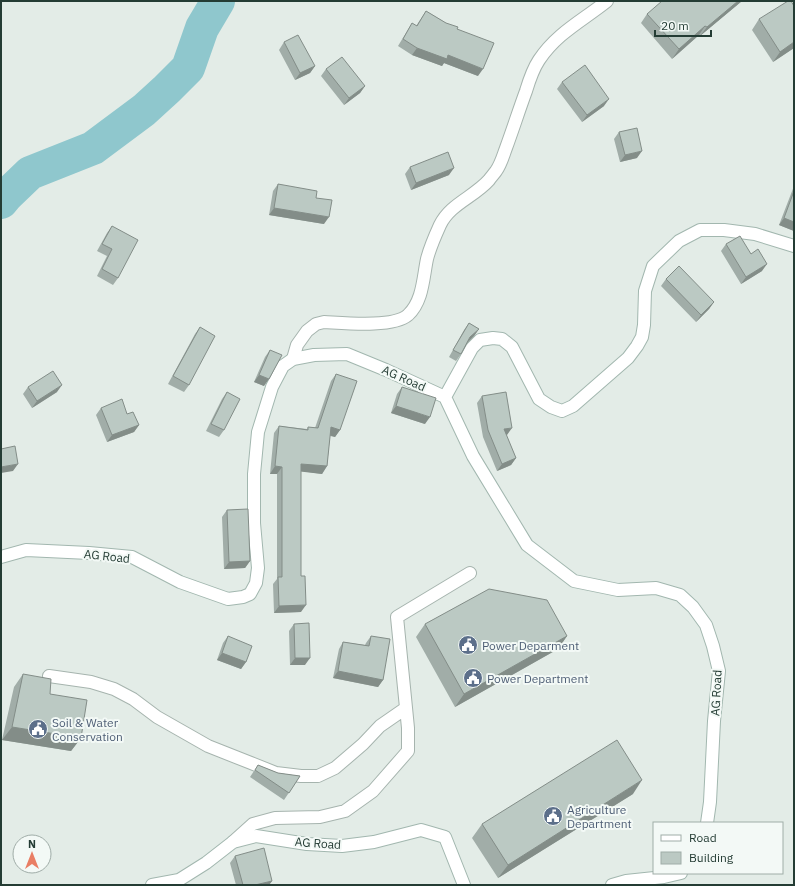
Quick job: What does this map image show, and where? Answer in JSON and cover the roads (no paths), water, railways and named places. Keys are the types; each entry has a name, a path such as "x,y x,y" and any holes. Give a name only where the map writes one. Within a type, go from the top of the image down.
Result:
{"street":[{"path":"293,359 297,345 307,331 316,324 324,322 385,323 407,316 420,298 428,257 441,223 453,208 488,181 498,169 530,78 538,61 554,41 573,25 591,14 607,1"},
{"path":"445,396 472,348 480,340 493,338 502,339 512,347 539,399 551,407 562,410 573,406 628,358 637,346 642,337 645,291 653,266 679,241 700,230 724,230 755,234 794,246"},
{"name":"AG Road","path":"1,556 26,550 132,557 180,582 228,599 243,597 250,594 256,583 258,568 254,524 254,474 258,432 272,387 283,366 293,359 314,355 347,354 445,396 473,456 527,545 574,581 618,590 656,588 680,595 693,607 706,625 719,671 714,721 710,802 707,822"},
{"path":"233,842 253,824 276,818 320,817 345,811 373,791 408,751 408,728 397,617 470,574"},
{"path":"49,676 91,682 114,689 133,699 157,717 208,746 276,773 301,776 318,776 335,768 363,744 380,726 406,708"},
{"name":"AG Road","path":"152,885 179,880 206,863 233,842 256,836 307,844 342,846 374,842 421,830 445,837 464,885"},
{"path":"612,885 626,881 664,877 677,874"}],"waterway":[{"path":"1,202 30,173 93,148 144,110 167,89 188,68 202,28 218,1"}],"place":[{"name":"Power Deparment","path":"468,645"},
{"name":"Power Department","path":"473,678"},
{"name":"Soil & Water Conservation","path":"38,729"},
{"name":"Agriculture Department","path":"553,816"}]}
